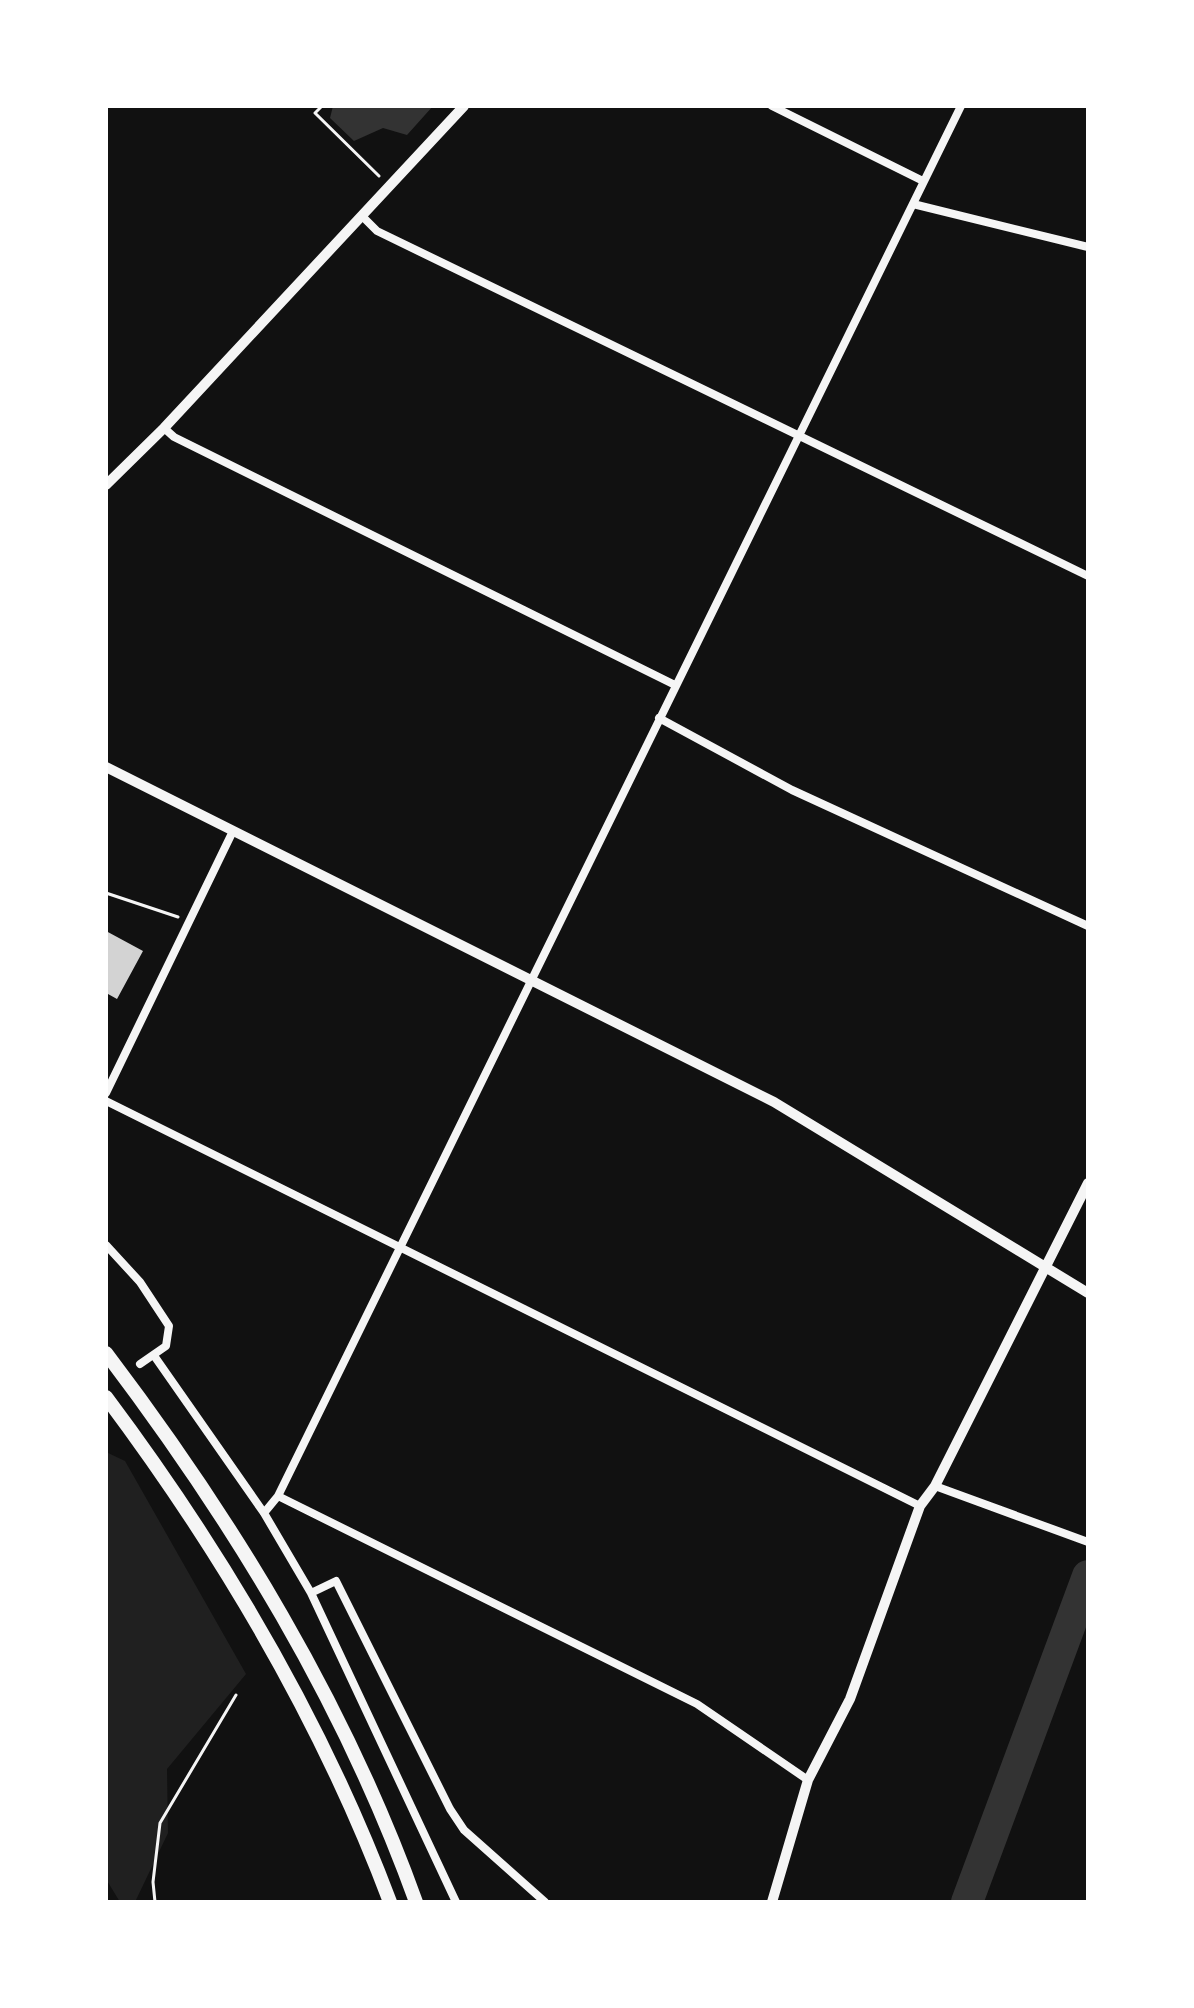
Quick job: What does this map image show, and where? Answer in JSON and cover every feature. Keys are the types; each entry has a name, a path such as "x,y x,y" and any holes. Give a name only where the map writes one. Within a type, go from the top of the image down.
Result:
{"highway":[{"path":"106,1353 222,1515 284,1615 339,1721 397,1848 416,1902"},
{"path":"106,1397 201,1532 263,1633 319,1738 390,1902"}],"street":[{"path":"106,485 164,428 464,106"},
{"path":"772,106 923,181"},
{"path":"264,1513 278,1496 961,106"},
{"path":"913,204 1088,247"},
{"path":"362,216 377,231 1088,576"},
{"path":"164,428 174,437 675,685"},
{"path":"659,718 792,790 1088,926"},
{"path":"106,767 774,1102 1088,1293"},
{"path":"106,1093 233,831"},
{"path":"106,1101 400,1246 520,1310 920,1506"},
{"path":"772,1902 808,1780 850,1699 920,1506 935,1486 1088,1183"},
{"path":"106,1245 140,1282 169,1326 166,1346 155,1357 140,1364"},
{"path":"155,1357 264,1513 311,1593 456,1902"},
{"path":"935,1486 1085,1541"},
{"path":"278,1496 697,1704 808,1780"},
{"path":"311,1593 336,1581 450,1809 464,1830 545,1902"}],"path":[{"path":"322,106 315,113 389,186"},
{"path":"106,893 191,922"},
{"path":"106,1451 106,1469"},
{"path":"155,1902 153,1882 160,1823 236,1695"}],"shaded area":[{"path":"333,106 433,106 407,135 383,128 354,141 330,118"},
{"path":"106,1452 125,1461 246,1674 167,1769 168,1833 135,1902 120,1902 106,1879"}],"building":[{"path":"106,931 143,951 117,999 108,994 106,998"}],"waterway":[{"path":"967,1902 1088,1576"}]}
